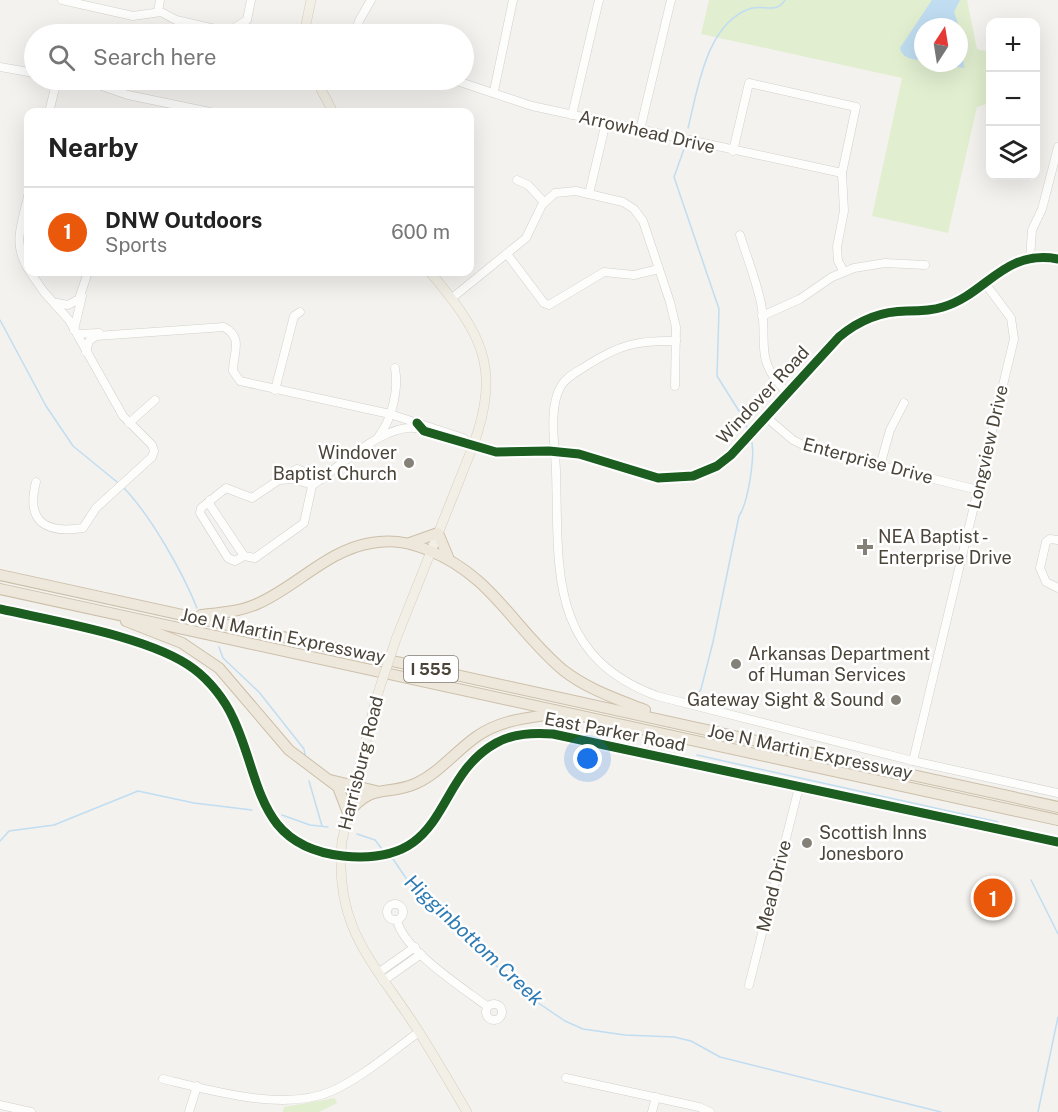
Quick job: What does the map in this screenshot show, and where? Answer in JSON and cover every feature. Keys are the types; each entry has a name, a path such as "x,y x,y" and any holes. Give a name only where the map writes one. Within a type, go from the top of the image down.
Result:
{"highway":[{"path":"410,543 438,533 448,557"},
{"path":"191,616 227,612 258,604 336,555 355,547 383,541 410,543 448,557 464,567 498,598 544,651 574,678 603,693 670,721"},
{"name":"Joe N Martin Expressway","path":"0,575 1058,807"},
{"name":"Joe N Martin Expressway","path":"0,589 1058,820"},
{"path":"104,611 182,643 205,656 229,678 289,750 338,787 348,813 363,796 420,782 493,727 516,719 565,712"},
{"path":"327,778 376,791"}],"main road":[{"path":"306,24 311,0"},
{"path":"321,90 331,108"},
{"name":"Harrisburg Road","path":"433,276 452,298 476,336 486,369 486,403 473,446 396,639 376,699 348,813 341,855 341,883 347,915 360,946 419,1032 467,1112"}],"street":[{"path":"62,0 133,16 158,11 176,20 196,24"},
{"path":"158,11 160,0"},
{"path":"241,24 247,20 251,0"},
{"path":"358,24 371,0"},
{"path":"494,91 513,0"},
{"path":"572,115 598,0"},
{"path":"640,130 671,0"},
{"path":"0,67 24,71"},
{"path":"733,151 749,83 856,107 842,173 844,211 836,256 844,272"},
{"name":"Arrowhead Drive","path":"474,86 532,106 842,173"},
{"path":"50,108 54,90"},
{"path":"113,90 191,108"},
{"path":"589,194 606,122"},
{"path":"1030,259 1032,230 1042,208 1058,147"},
{"path":"517,180 528,184 544,202"},
{"path":"452,298 526,238 544,202 555,193 566,190 623,202 637,212 645,225 674,314 675,386"},
{"path":"24,216 18,245 24,261"},
{"path":"740,235 757,288 766,365 788,394"},
{"path":"507,254 544,303 549,305 604,272 634,275 659,269"},
{"name":"Windover Road","path":"378,438 399,429 418,428 473,446 507,453 555,452 595,458 644,476 681,478 704,472 724,461 839,337 864,321 886,313 943,308 966,297 1009,265 1030,259 1058,259"},
{"path":"762,316 800,299 844,272 873,264 925,265"},
{"path":"33,276 44,292 60,305 68,305 79,299 84,289"},
{"path":"75,332 87,276"},
{"name":"Longview Drive","path":"913,761 1014,335 1006,307 984,282"},
{"path":"36,482 31,502 33,514 45,524 71,530 83,528 96,508 152,457 154,451 152,445 129,423 75,332 51,298"},
{"path":"275,390 294,316 300,312"},
{"name":"Windover Road","path":"75,332 119,333 224,327 232,332 236,340 232,368 236,377 246,384 427,424 463,438 473,446"},
{"name":"Windover Road","path":"86,352 93,337 119,333"},
{"path":"676,340 626,344 566,379 555,403 558,551 564,605 578,634 602,664 622,680 657,696 913,761 1058,793"},
{"path":"323,479 299,470 279,480 255,497 248,498 226,488 200,510 202,517 230,560 244,556 257,557 303,524 307,518 312,486 323,479 378,438 386,428 397,379 395,368"},
{"path":"129,423 155,400"},
{"path":"880,466 891,430 904,403"},
{"path":"375,411 382,425 378,438"},
{"name":"Enterprise Drive","path":"766,417 793,440 809,448 978,490"},
{"path":"417,423 424,431"},
{"path":"293,475 312,486"},
{"path":"210,500 244,556"},
{"path":"1058,540 1046,542 1040,568 1046,582 1058,588"},
{"name":"East Parker Road","path":"0,609 153,647 194,669 212,686 233,717 267,812 293,838 325,852 371,856 407,846 431,826 477,756 496,743 531,732 564,736 1058,842"},
{"name":"Mead Drive","path":"749,985 799,787"},
{"path":"398,920 399,927 421,954 488,1007"},
{"path":"381,977 415,947"},
{"path":"381,977 421,954"},
{"path":"162,1079 275,1102 308,1100 339,1088 419,1032"},
{"path":"566,1078 699,1107 710,1112"},
{"path":"189,1112 196,1086"},
{"path":"652,1112 656,1097"},
{"path":"0,1105 32,1112"}],"green space":[{"path":"709,0 967,0 977,49 986,51 986,104 977,107 948,233 872,216 902,78 701,34"},
{"path":"335,1098 337,1103 319,1112 283,1112 284,1107"}],"water":[{"path":"932,0 960,0 954,12 956,18 920,18"},
{"path":"914,27 914,59 903,54 900,48"}],"waterway":[{"path":"688,128 707,59 724,27 736,16 752,8 774,8 785,0"},
{"path":"684,149 674,177 719,309 717,376 744,419 748,430"},
{"name":"Higginbottom Creek","path":"0,320 46,406 73,446 117,482"},
{"path":"695,699 701,689 713,642 739,516 748,490 752,467 751,439"},
{"name":"Higginbottom Creek","path":"123,487 134,499 165,545 197,608"},
{"name":"Higginbottom Creek","path":"219,647 223,658 259,692 304,749 305,755"},
{"path":"697,755 998,822"},
{"name":"Higginbottom Creek","path":"309,781 322,826"},
{"path":"0,841 9,831 54,825 138,791 194,803 252,810"},
{"path":"282,815 310,825 328,827"},
{"name":"Higginbottom Creek","path":"357,834 375,840 382,849"},
{"name":"Higginbottom Creek","path":"393,859 412,887 531,998 565,1021 583,1029 625,1035 674,1037 691,1041 720,1057 941,1112"},
{"path":"1031,880 1058,934"},
{"path":"1038,1112 1058,1017"}],"cycle path":[{"path":"417,423 424,431 496,452 549,451 579,454 658,478 693,476 717,466 731,455 839,337 854,326 870,318 897,311 925,311 943,307 972,293 996,274 1023,260 1058,259"},
{"path":"0,609 128,639 176,658 194,669 211,685 230,711 257,786 277,824 293,839 314,850 343,856 378,856 404,848 422,835 436,817 460,777 475,759 496,743 524,734 553,734 1058,842"}],"place":[{"name":"Windover Baptist Church","path":"409,463"},
{"name":"NEA Baptist - Enterprise Drive","path":"865,547"},
{"name":"Arkansas Department of Human Services","path":"736,664"},
{"name":"Gateway Sight & Sound","path":"896,700"},
{"name":"Scottish Inns Jonesboro","path":"807,843"},
{"name":"DNW Outdoors","path":"993,898"}]}
